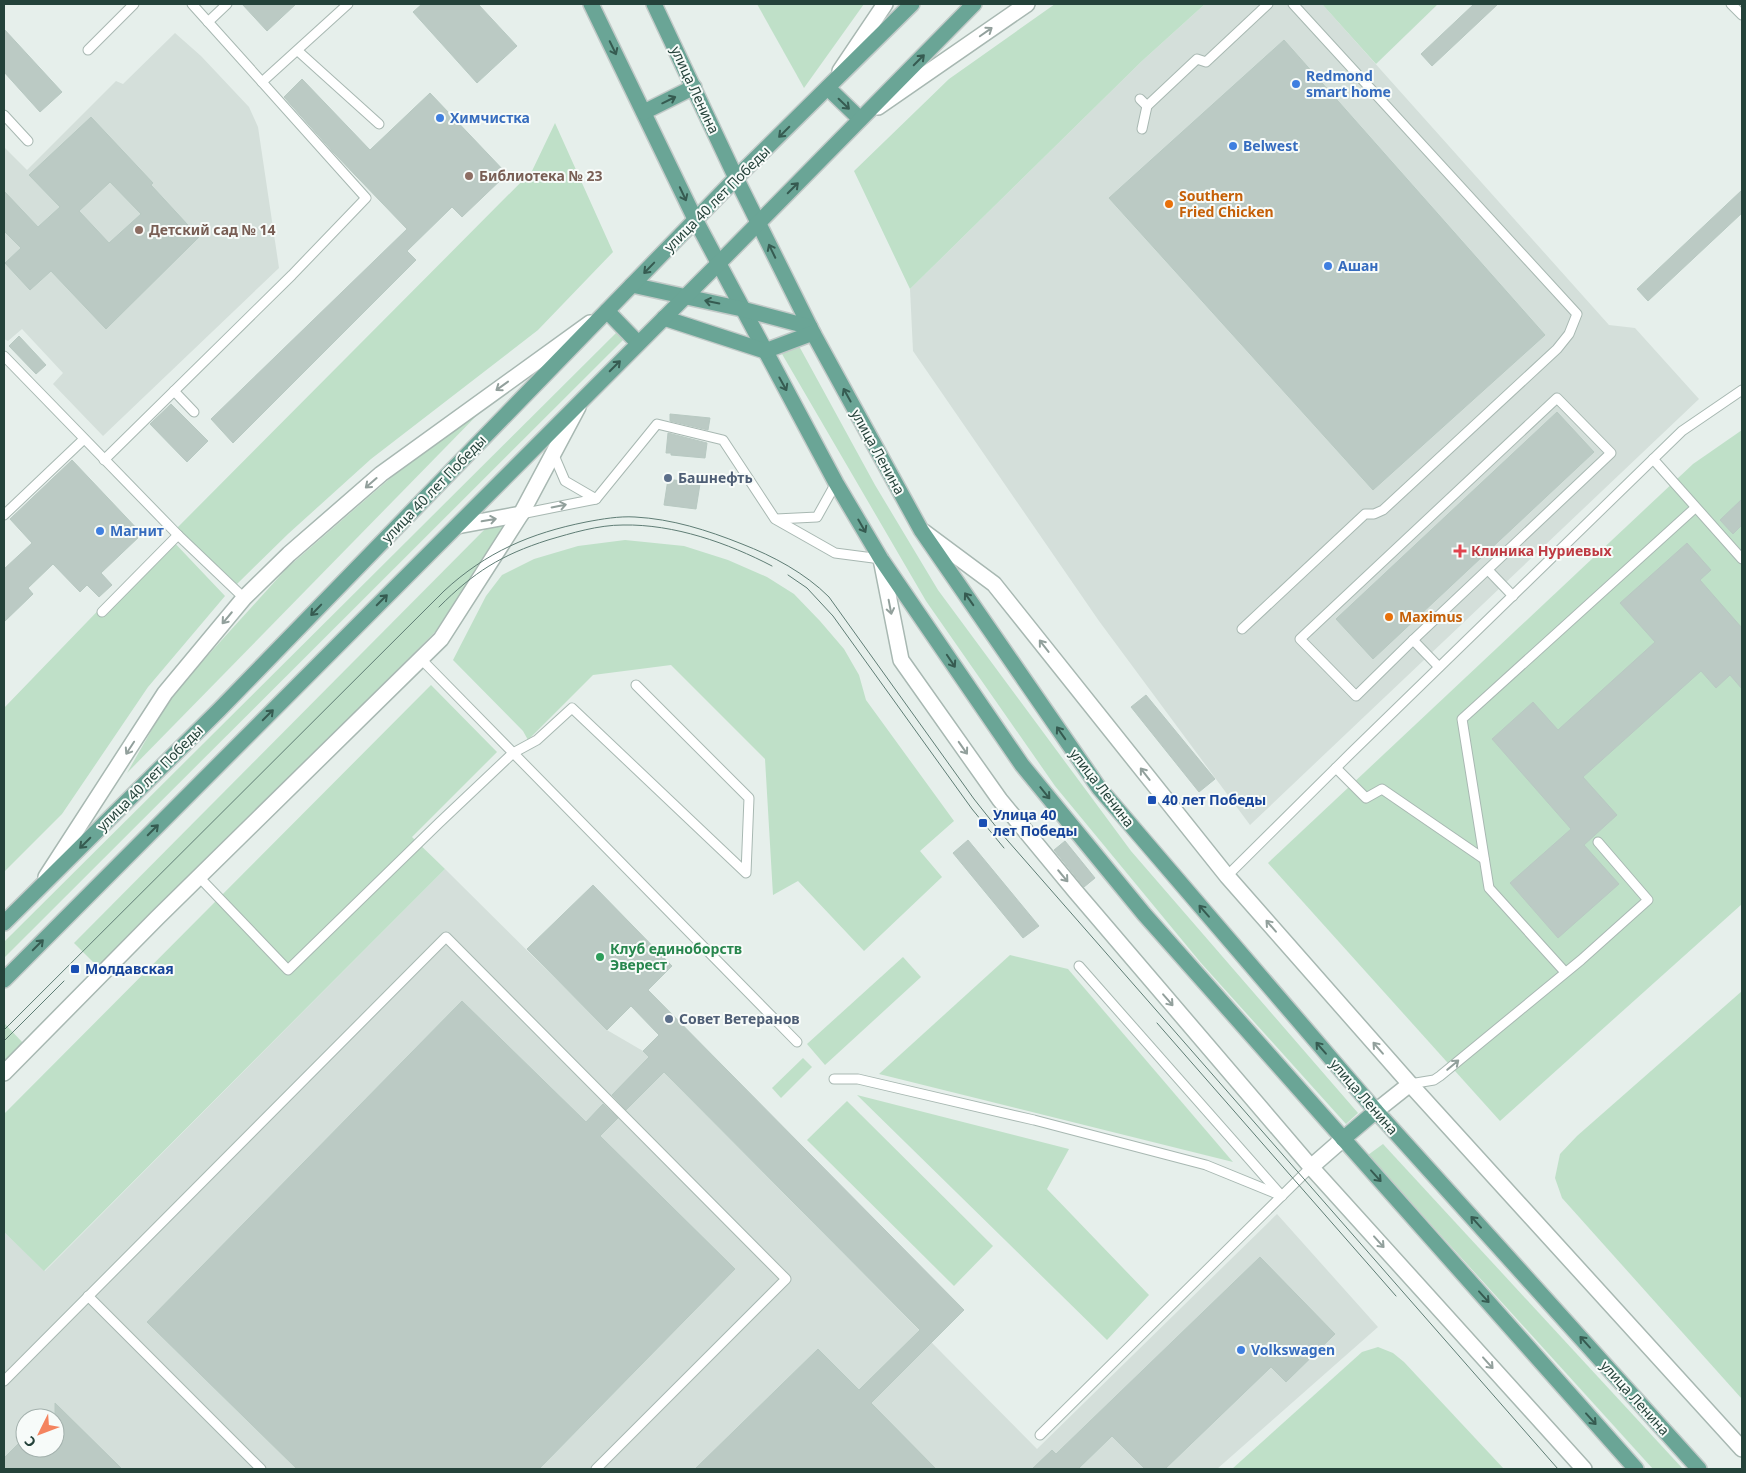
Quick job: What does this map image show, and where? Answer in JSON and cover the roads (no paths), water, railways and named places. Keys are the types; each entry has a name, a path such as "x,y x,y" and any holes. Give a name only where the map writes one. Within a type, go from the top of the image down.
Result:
{"main road":[{"path":"592,4 718,264 836,482 881,559 1022,764 1144,914 1636,1469"},
{"name":"улица Ленина","path":"654,4 736,178 811,330 921,530 1099,788 1376,1111 1699,1469"},
{"name":"улица 40 лет Победы","path":"4,923 219,710 736,178 912,4"},
{"path":"4,980 638,342 718,264 974,4"},
{"path":"644,112 694,87"},
{"path":"828,88 860,119"},
{"path":"632,285 742,309 811,330"},
{"path":"607,311 638,342"},
{"path":"664,318 765,352 811,330"},
{"path":"1343,1139 1376,1111"}],"street":[{"name":"улица 40 лет Победы","path":"828,88 885,4"},
{"path":"860,119 1027,4"},
{"name":"улица 40 лет Победы","path":"38,889 165,693 244,598 288,554 381,474 607,311"},
{"path":"4,1073 199,877 441,639 521,514 581,401"},
{"path":"457,526 521,514"},
{"path":"921,530 994,584 1227,876 1410,1084 1742,1449"},
{"path":"881,559 901,660 1000,800 1082,900 1311,1167 1584,1469"},
{"path":"1376,1111 1410,1084"},
{"path":"1311,1167 1343,1139"}],"lane":[{"path":"88,50 134,4"},
{"path":"104,460 292,275 366,198 192,4"},
{"path":"208,22 227,4"},
{"path":"262,82 348,4"},
{"path":"1142,129 1147,106 1197,59 1206,62 1268,4"},
{"path":"1242,628 1365,514 1374,514 1383,510 1557,349 1569,334 1576,314 1293,4"},
{"path":"1731,4 1742,15"},
{"path":"298,51 379,124"},
{"path":"1140,99 1147,106"},
{"path":"4,115 28,141"},
{"path":"4,356 178,535 244,598"},
{"path":"1227,876 1682,431 1742,390"},
{"path":"174,392 194,412"},
{"path":"1557,398 1611,453 1488,570 1356,696 1300,639 1557,398"},
{"path":"521,514 596,499 657,424 723,440 775,519 835,552 881,559"},
{"path":"4,515 84,439"},
{"path":"554,453 565,481 596,499"},
{"path":"1653,459 1742,559"},
{"path":"775,519 817,517 836,482"},
{"path":"1565,972 1489,888 1462,719 1695,508"},
{"path":"102,612 178,535"},
{"path":"1488,570 1513,596"},
{"path":"1413,640 1439,667"},
{"path":"421,659 796,1042"},
{"path":"199,877 288,970 513,753 537,740 572,708 746,873 749,798 636,685"},
{"path":"1336,768 1366,798 1382,789 1484,859"},
{"path":"1410,1084 1434,1080 1440,1076 1648,900 1598,842"},
{"path":"4,1381 446,937 786,1279 596,1469"},
{"path":"1079,966 1282,1196"},
{"path":"834,1079 858,1079 1073,1130 1206,1165 1282,1196"},
{"path":"1040,1435 1311,1167"},
{"path":"88,1296 261,1469"}],"tram line":[{"path":"4,1030 444,591 476,565 528,538 592,521 617,517 635,517 689,526 729,539 777,560 810,580 829,597 974,799 1001,833 1558,1469"},
{"path":"439,607 476,574 516,552 548,540 604,526 642,526 681,531 719,543 772,566"},
{"path":"788,575 807,588 833,616 972,809 1004,848"},
{"path":"4,1041 64,981"},
{"path":"1157,1023 1396,1296"}],"place":[{"name":"Redmond smart home","path":"1296,84"},
{"name":"Химчистка","path":"440,118"},
{"name":"Belwest","path":"1233,146"},
{"name":"Библиотека № 23","path":"469,176"},
{"name":"Southern Fried Chicken","path":"1169,204"},
{"name":"Детский сад № 14","path":"139,230"},
{"name":"Ашан","path":"1328,266"},
{"name":"Башнефть","path":"668,478"},
{"name":"Магнит","path":"100,531"},
{"name":"Клиника Нуриевых","path":"1460,551"},
{"name":"Maximus","path":"1389,617"},
{"name":"40 лет Победы","path":"1152,800"},
{"name":"Улица 40 лет Победы","path":"983,823"},
{"name":"Клуб единоборств Эверест","path":"600,957"},
{"name":"Молдавская","path":"75,969"},
{"name":"Совет Ветеранов","path":"669,1019"},
{"name":"Volkswagen","path":"1241,1350"}]}
